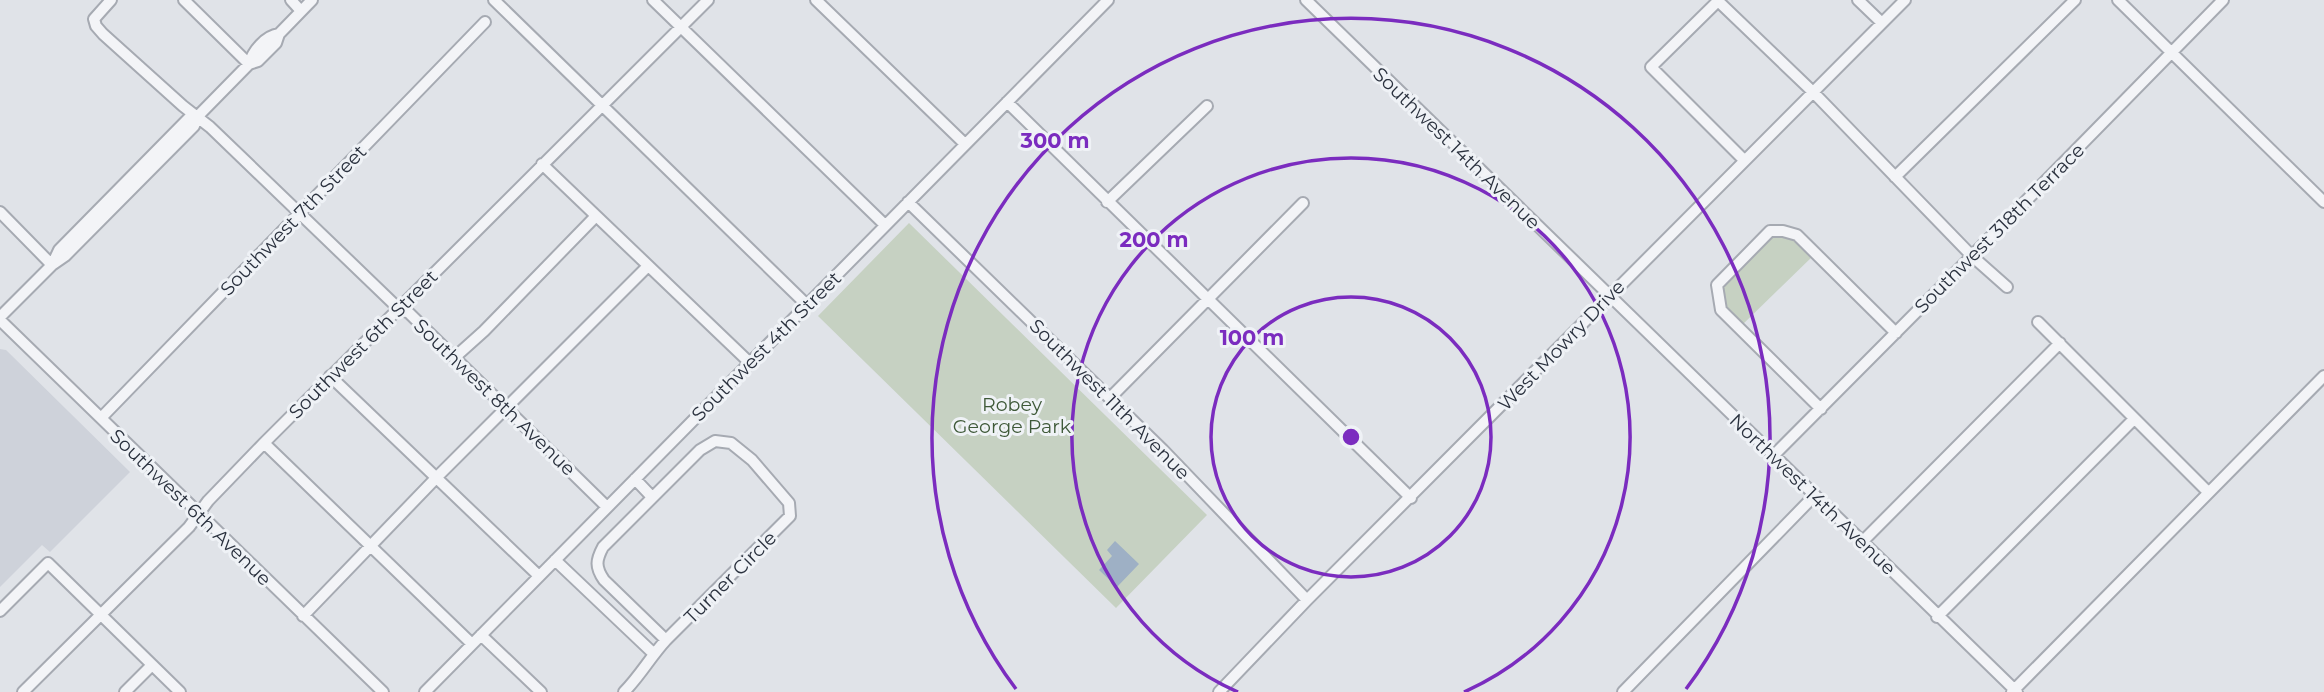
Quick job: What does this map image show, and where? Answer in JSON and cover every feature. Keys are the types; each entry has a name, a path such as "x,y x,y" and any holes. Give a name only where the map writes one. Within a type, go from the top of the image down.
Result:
{"street":[{"name":"Southwest 8th Avenue","path":"111,0 94,19 103,34 197,117 398,308 409,313 607,507"},
{"path":"184,0 249,64"},
{"path":"291,0 302,11"},
{"path":"0,319 194,126 197,117 249,64 258,61 276,43 279,34 312,0"},
{"path":"494,0 807,304"},
{"path":"653,0 885,225"},
{"name":"Southwest 6th Street","path":"23,692 190,527 223,485 330,376 708,0"},
{"path":"816,0 965,144"},
{"name":"Southwest 4th Street","path":"425,692 1108,0"},
{"name":"Southwest 14th Avenue","path":"1306,0 1609,296"},
{"path":"1858,0 1882,23"},
{"name":"West Mowry Drive","path":"1219,692 1307,600 1905,0"},
{"path":"1895,177 2074,0"},
{"path":"2118,0 2324,202"},
{"name":"Southwest 318th Terrace","path":"1774,455 2223,0"},
{"path":"1744,160 1651,67 1718,1 1814,93 1972,257 2007,287"},
{"name":"Southwest 7th Street","path":"101,418 485,22"},
{"path":"1007,102 1411,498"},
{"path":"1107,202 1207,106"},
{"path":"542,163 750,363"},
{"name":"Southwest 11th Avenue","path":"908,202 1163,450 1307,600"},
{"path":"1110,398 1303,203"},
{"path":"0,212 52,265"},
{"path":"455,357 484,331 596,216"},
{"path":"1821,409 1721,310 1717,285 1770,231 1797,235 1835,276 1896,333"},
{"path":"303,616 436,478 648,266"},
{"name":"Northwest 14th Avenue","path":"1609,296 2014,691"},
{"name":"Southwest 6th Avenue","path":"0,319 383,692"},
{"path":"2038,322 2208,492"},
{"path":"1863,541 2060,343"},
{"path":"330,376 539,576"},
{"path":"2014,691 2324,376"},
{"path":"1937,617 2134,419"},
{"name":"Turner Circle","path":"715,441 731,443 752,460 789,503 790,516 666,640 604,580 598,571 596,558 603,547 652,497 699,450 715,441"},
{"path":"264,443 472,644"},
{"path":"635,480 652,497"},
{"path":"1623,692 1815,495"},
{"path":"555,559 653,653"},
{"path":"0,611 48,563 180,692"},
{"path":"481,635 541,692"},
{"path":"624,692 666,640"},
{"path":"125,692 152,665"}],"shaded area":[{"path":"0,349 6,350 130,472 50,552 42,545 0,587"}],"green space":[{"name":"Robey George Park","path":"909,223 1207,515 1116,608 818,316"},
{"path":"1771,232 1797,236 1814,255 1740,327 1723,309 1718,285"}],"water":[{"path":"1115,541 1139,564 1117,587 1099,570 1112,556 1107,550"}]}
